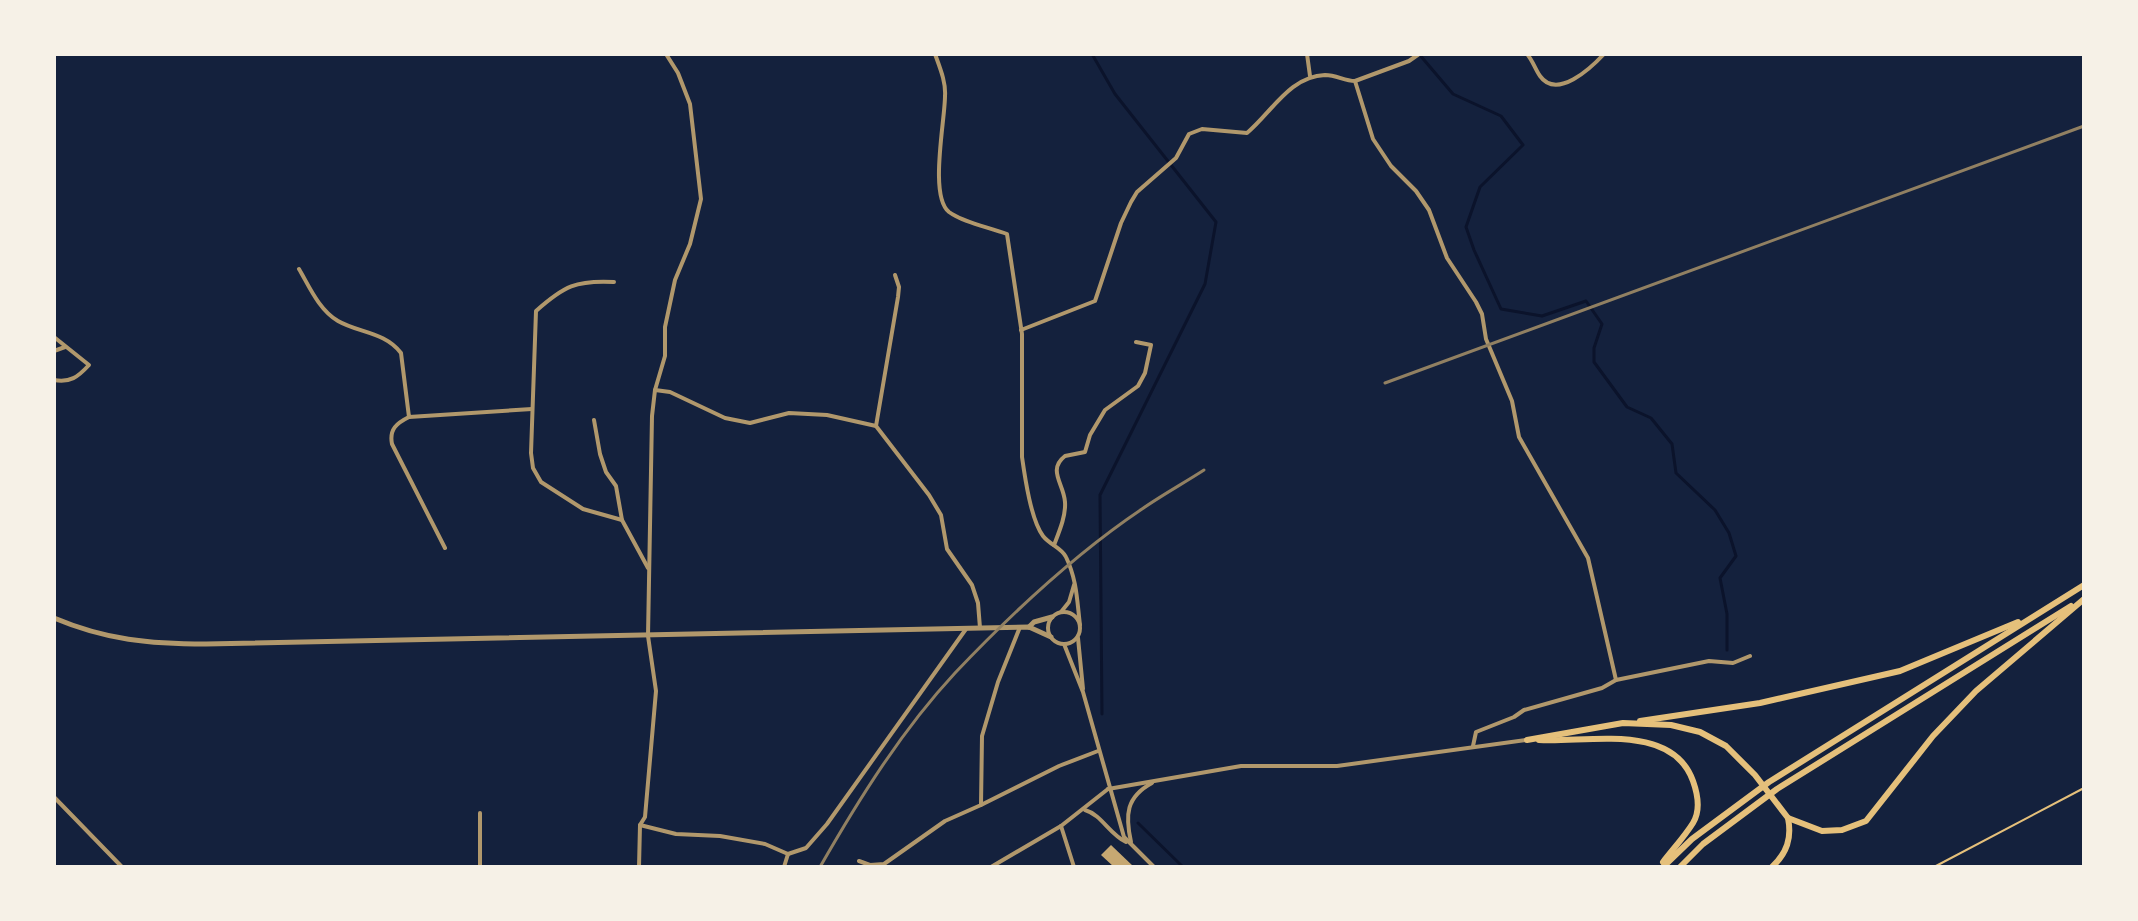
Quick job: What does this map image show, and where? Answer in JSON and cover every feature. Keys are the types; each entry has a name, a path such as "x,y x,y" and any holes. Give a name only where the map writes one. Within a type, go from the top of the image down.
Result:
{"main road":[{"path":"1661,867 1692,839 1769,782 2084,585"},
{"path":"1680,867 1703,844 1777,789 2084,598"},
{"path":"1788,818 1822,831 1842,830 1866,821 1933,736 1976,691 2084,598"},
{"path":"1527,740 1760,703 1900,671 2039,613"},
{"path":"1623,723 1671,725 1700,732 1726,746 1755,775 1788,818 1791,834 1786,848 1772,867"},
{"path":"1527,740 1560,742 1605,738 1657,744 1681,761 1690,773 1698,794 1698,809 1694,821 1661,867"}],"street":[{"path":"639,867 640,825 645,817 656,691 648,636 652,416 655,390 665,356 665,327 675,280 690,244 701,199 690,104 678,73 666,54"},
{"path":"935,54 946,94 939,181 946,210 1007,234 1021,330 1022,457 1043,536 1065,553 1078,589 1080,625 1077,636 1083,692"},
{"path":"1307,54 1310,76"},
{"path":"1527,54 1547,83 1558,84 1571,81 1604,54"},
{"path":"1021,330 1095,301 1131,202 1137,192 1174,160 1189,134 1195,130 1247,133 1284,95 1310,76 1340,76 1355,81 1417,56"},
{"path":"1355,81 1373,139 1391,166 1416,191 1429,210 1447,258 1482,314 1486,339 1512,401 1519,437 1588,558 1616,680"},
{"path":"299,269 337,321 373,333 401,353 409,417"},
{"path":"876,426 898,297 895,275"},
{"path":"614,282 585,281 550,299 536,311 531,453 533,468 541,482 583,509 622,520"},
{"path":"54,337 89,365 80,375 67,382 54,380"},
{"path":"1054,545 1065,504 1056,475 1057,466 1065,456 1085,452 1090,435 1105,410 1138,386 1145,373 1151,345 1136,342"},
{"path":"54,351 65,347"},
{"path":"655,390 691,399 725,418 750,423 789,413 842,417 876,426 941,515 947,549 972,585 978,603 980,628"},
{"path":"445,548 392,444 390,435 393,428 409,417 532,409"},
{"path":"594,420 597,445 606,472 616,486 622,520 649,570"},
{"path":"1029,627 1060,612 1074,591 1075,579"},
{"path":"1060,612 1071,613 1080,625"},
{"path":"1051,637 1048,627 1052,617"},
{"path":"54,618 81,630 146,643 1029,627 1064,644 1083,692 1124,837 1154,867"},
{"path":"981,805 982,736 998,682 1020,627"},
{"path":"640,825 676,834 720,836 765,844 788,854 806,848 827,824 966,629"},
{"path":"1064,644 1077,636"},
{"path":"1473,746 1476,732 1524,710 1577,696 1616,680 1709,661 1733,663 1750,656"},
{"path":"991,867 1085,810 1108,789 1241,766 1337,766 1527,740"},
{"path":"859,861 870,865 884,864 945,821 1059,766 1098,751"},
{"path":"1131,845 1128,806 1134,796 1157,780"},
{"path":"54,797 122,867"},
{"path":"1085,810 1095,813 1117,838 1131,845"},
{"path":"480,813 480,867"},
{"path":"1061,826 1074,867"},
{"path":"784,867 788,854"}],"path":[{"path":"1934,867 2084,788"}],"building":[{"path":"1111,845 1134,867 1114,867 1101,855"}],"waterway":[{"path":"1092,54 1115,94 1216,222 1205,284 1100,495 1102,714"},
{"path":"1419,54 1453,94 1501,116 1523,145 1480,187 1466,227 1501,309 1542,316 1586,301 1602,324 1594,348 1594,362 1627,407 1651,418 1672,444 1676,473 1715,510 1729,533 1736,556 1720,578 1727,614 1727,650"},
{"path":"1138,823 1183,867"}],"railway":[{"path":"1385,383 2084,126"},
{"path":"820,867 899,742 976,651 1092,545 1204,470"}]}
